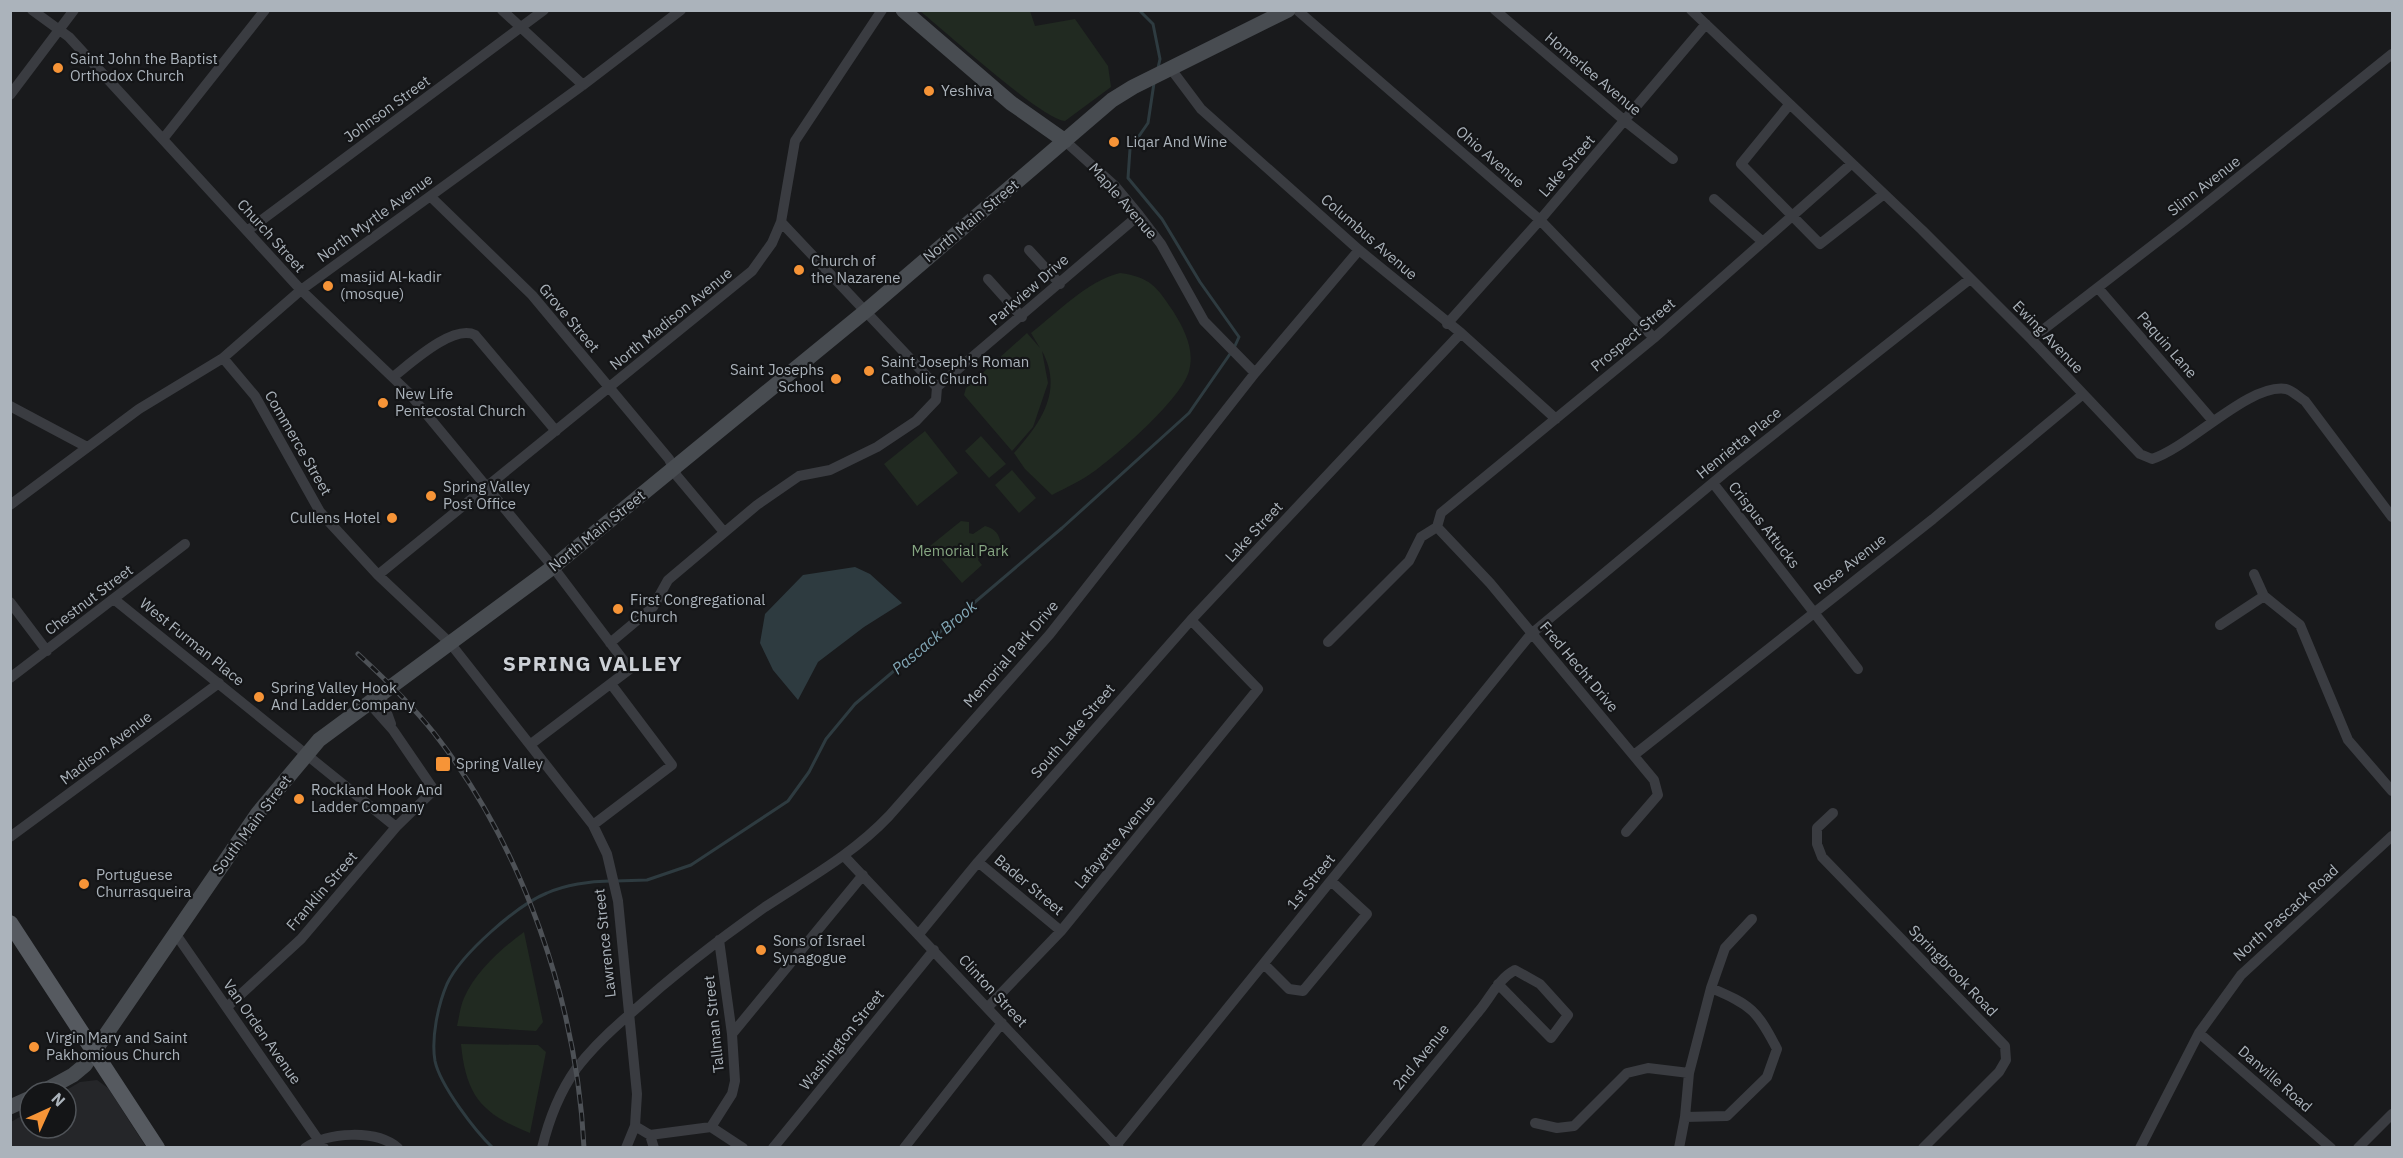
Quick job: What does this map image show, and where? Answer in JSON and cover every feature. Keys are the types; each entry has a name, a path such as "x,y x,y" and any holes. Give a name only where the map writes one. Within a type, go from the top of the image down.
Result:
{"main road":[{"name":"Maple Avenue","path":"903,10 1011,103 1065,141"},
{"name":"North Main Street","path":"380,694 553,567 867,310 1112,100 1288,10"},
{"name":"South Main Street","path":"65,1080 74,1075 94,1052 258,813 305,754 380,694"},
{"path":"10,923 157,1148"}],"street":[{"name":"Church Street","path":"32,10 61,30 301,290 409,393 553,567 630,669 611,684"},
{"path":"10,95 74,10"},
{"path":"502,10 583,85"},
{"name":"Johnson Street","path":"247,231 544,10"},
{"name":"North Myrtle Avenue","path":"10,505 139,409 223,358 301,290 583,85 681,10"},
{"name":"North Madison Avenue","path":"378,575 745,279 772,243 781,222 795,141 882,10"},
{"name":"Ohio Avenue","path":"1297,10 1540,220 1654,338"},
{"name":"Homerlee Avenue","path":"1495,10 1673,159"},
{"name":"Ewing Avenue","path":"1690,10 1884,194 2031,339 2136,451 2152,459 2170,453 2263,391 2287,389 2305,401 2392,517"},
{"path":"163,139 265,11"},
{"name":"Lake Street","path":"1447,324 1540,220 1706,24"},
{"name":"Slinn Avenue","path":"2031,339 2392,54"},
{"name":"Columbus Avenue","path":"1161,74 1359,250 1447,324 1461,333 1556,419"},
{"path":"1790,105 1741,164 1820,244 1884,194"},
{"name":"Maple Avenue","path":"1065,141 1114,186 1139,215 1161,244 1204,321 1224,344 1255,373"},
{"name":"Prospect Street","path":"1328,642 1409,561 1421,537 1437,527 1441,513 1654,338 1851,164"},
{"name":"Grove Street","path":"431,196 532,295 669,459 673,468 724,532"},
{"path":"1714,199 1763,242"},
{"name":"Parkview Drive","path":"937,387 1022,317 1139,215"},
{"path":"610,643 653,607 668,580 757,505 799,476 830,470 877,447 916,422 936,400 937,387 867,310 781,222"},
{"path":"1029,250 1060,284"},
{"name":"Memorial Park Drive","path":"542,1148 554,1108 569,1079 594,1047 627,1016 719,940 844,856 866,840 881,824 1050,634 1255,373 1359,250"},
{"path":"988,279 1022,317"},
{"name":"Henrietta Place","path":"1531,634 1713,483 1970,279"},
{"name":"Paquin Lane","path":"2098,288 2214,422"},
{"path":"393,377 452,334 467,331 475,334 556,431"},
{"name":"Lake Street","path":"1191,620 1461,333"},
{"name":"Commerce Street","path":"223,358 260,404 320,512 378,575 450,643"},
{"name":"Rose Avenue","path":"1634,755 1933,519 2082,395"},
{"path":"10,405 87,447"},
{"name":"Crispus Attucks","path":"1713,483 1858,669"},
{"name":"Fred Hecht Drive","path":"1437,527 1490,583 1654,780 1658,795 1626,832"},
{"name":"Chestnut Street","path":"10,678 186,544"},
{"path":"2254,574 2264,596 2300,625 2348,740 2392,791"},
{"path":"2220,625 2264,596"},
{"name":"West Furman Place","path":"115,600 396,827"},
{"path":"10,602 46,651"},
{"name":"Lafayette Avenue","path":"988,1007 1061,931 1258,689 1191,620"},
{"name":"South Lake Street","path":"978,862 1191,620"},
{"name":"1st Street","path":"1117,1147 1531,634"},
{"name":"Lawrence Street","path":"450,643 593,825 607,854 618,901 627,1016 637,1094 635,1125 626,1148"},
{"name":"Madison Avenue","path":"10,837 219,683"},
{"path":"531,744 611,684 672,765 593,825"},
{"name":"Franklin Street","path":"227,1007 301,939 396,827 434,790 393,730 380,694"},
{"name":"Springbrook Road","path":"1833,813 1817,828 1817,844 1822,857 2006,1046 2006,1060 1999,1072 1923,1148"},
{"name":"North Pascack Road","path":"2140,1148 2199,1033 2241,975 2390,843"},
{"name":"Clinton Street","path":"844,856 1117,1147"},
{"path":"919,934 978,862"},
{"name":"Bader Street","path":"978,862 1061,931"},
{"path":"732,1034 863,875"},
{"path":"1264,964 1289,988 1303,991 1367,914 1331,881"},
{"path":"1679,1148 1685,1117 1689,1073 1711,988 1725,948 1752,919"},
{"name":"Van Orden Avenue","path":"175,933 321,1143"},
{"name":"Tallman Street","path":"711,1127 732,1094 735,1081 732,1034 719,940"},
{"name":"Washington Street","path":"773,1148 934,950"},
{"path":"1515,970 1540,984 1568,1015 1551,1038 1498,984 1515,970"},
{"name":"2nd Avenue","path":"1366,1148 1479,1011 1498,984"},
{"path":"1685,1117 1727,1116 1767,1077 1777,1049 1762,1021 1745,1002 1711,988"},
{"path":"904,1148 1002,1023"},
{"name":"Danville Road","path":"2199,1033 2331,1148"},
{"path":"1535,1123 1557,1128 1574,1126 1627,1073 1648,1068 1689,1073"},
{"path":"2358,1148 2392,1113"},
{"path":"635,1125 650,1135 654,1148"},
{"path":"650,1135 711,1127 743,1148"},
{"path":"305,1148 369,1135 384,1138 398,1148"}],"shaded area":[{"path":"855,567 870,574 902,603 864,627 818,662 798,700 773,670 760,643 765,614 803,575"},
{"path":"97,1080 108,1088 146,1147 11,1147 11,1122 18,1118 18,1140 78,1140 78,1083"}],"green space":[{"path":"920,11 1030,11 1035,26 1075,19 1108,66 1111,87 1065,121 1035,105 1015,90"},
{"path":"1120,273 1146,280 1157,289 1167,303 1181,325 1187,340 1191,355 1189,371 1175,395 1134,438 1091,474 1052,495 1025,469 1014,453 1040,419 1050,393 1051,380 1042,351 1048,383 1033,427 1012,451 964,395 966,388 1027,333 1040,348 1031,333 1084,290"},
{"path":"925,431 958,473 917,506 884,464"},
{"path":"981,436 1006,464 989,478 965,451"},
{"path":"1012,470 1036,498 1019,513 995,485"},
{"name":"Memorial Park","path":"961,521 969,522 969,533 973,534 985,526 994,530 1001,544 996,551 981,553 978,560 982,565 962,583 930,546"},
{"path":"524,932 543,1022 536,1031 457,1026 463,1001 475,979 498,953"},
{"path":"461,1044 538,1045 546,1052 530,1133 500,1118 479,1101 467,1077"}],"waterway":[{"name":"Pascack Brook","path":"1139,10 1153,24 1160,59 1158,68"},
{"name":"Pascack Brook","path":"1154,83 1148,123 1130,149 1128,178 1162,219 1200,282 1239,337 1234,348"},
{"name":"Pascack Brook","path":"616,881 647,880 691,865 788,801 809,772 826,739 855,704 1062,528 1189,413 1230,354"},
{"name":"Pascack Brook","path":"493,1148 459,1107 438,1071 435,1061 436,1022 447,984 477,945 506,919 535,899 554,890 570,886 610,881"}],"railway":[{"path":"358,654 398,692 434,733 466,778 519,876 540,929 557,983 570,1038 579,1093 584,1148"}],"place":[{"name":"Saint John the Baptist Orthodox Church","path":"58,68"},
{"name":"Yeshiva","path":"929,91"},
{"name":"Liqar And Wine","path":"1114,142"},
{"name":"Church of the Nazarene","path":"799,270"},
{"name":"masjid Al-kadir (mosque)","path":"328,286"},
{"name":"Saint Joseph's Roman Catholic Church","path":"869,371"},
{"name":"Saint Josephs School","path":"836,379"},
{"name":"New Life Pentecostal Church","path":"383,403"},
{"name":"Spring Valley Post Office","path":"431,496"},
{"name":"Cullens Hotel","path":"392,518"},
{"name":"First Congregational Church","path":"618,609"},
{"name":"Spring Valley Hook And Ladder Company","path":"259,697"},
{"name":"Spring Valley","path":"443,764"},
{"name":"Rockland Hook And Ladder Company","path":"299,799"},
{"name":"Portuguese Churrasqueira","path":"84,884"},
{"name":"Sons of Israel Synagogue","path":"761,950"},
{"name":"Virgin Mary and Saint Pakhomious Church","path":"34,1047"}],"district":[{"name":"SPRING VALLEY","path":"593,664"}]}
